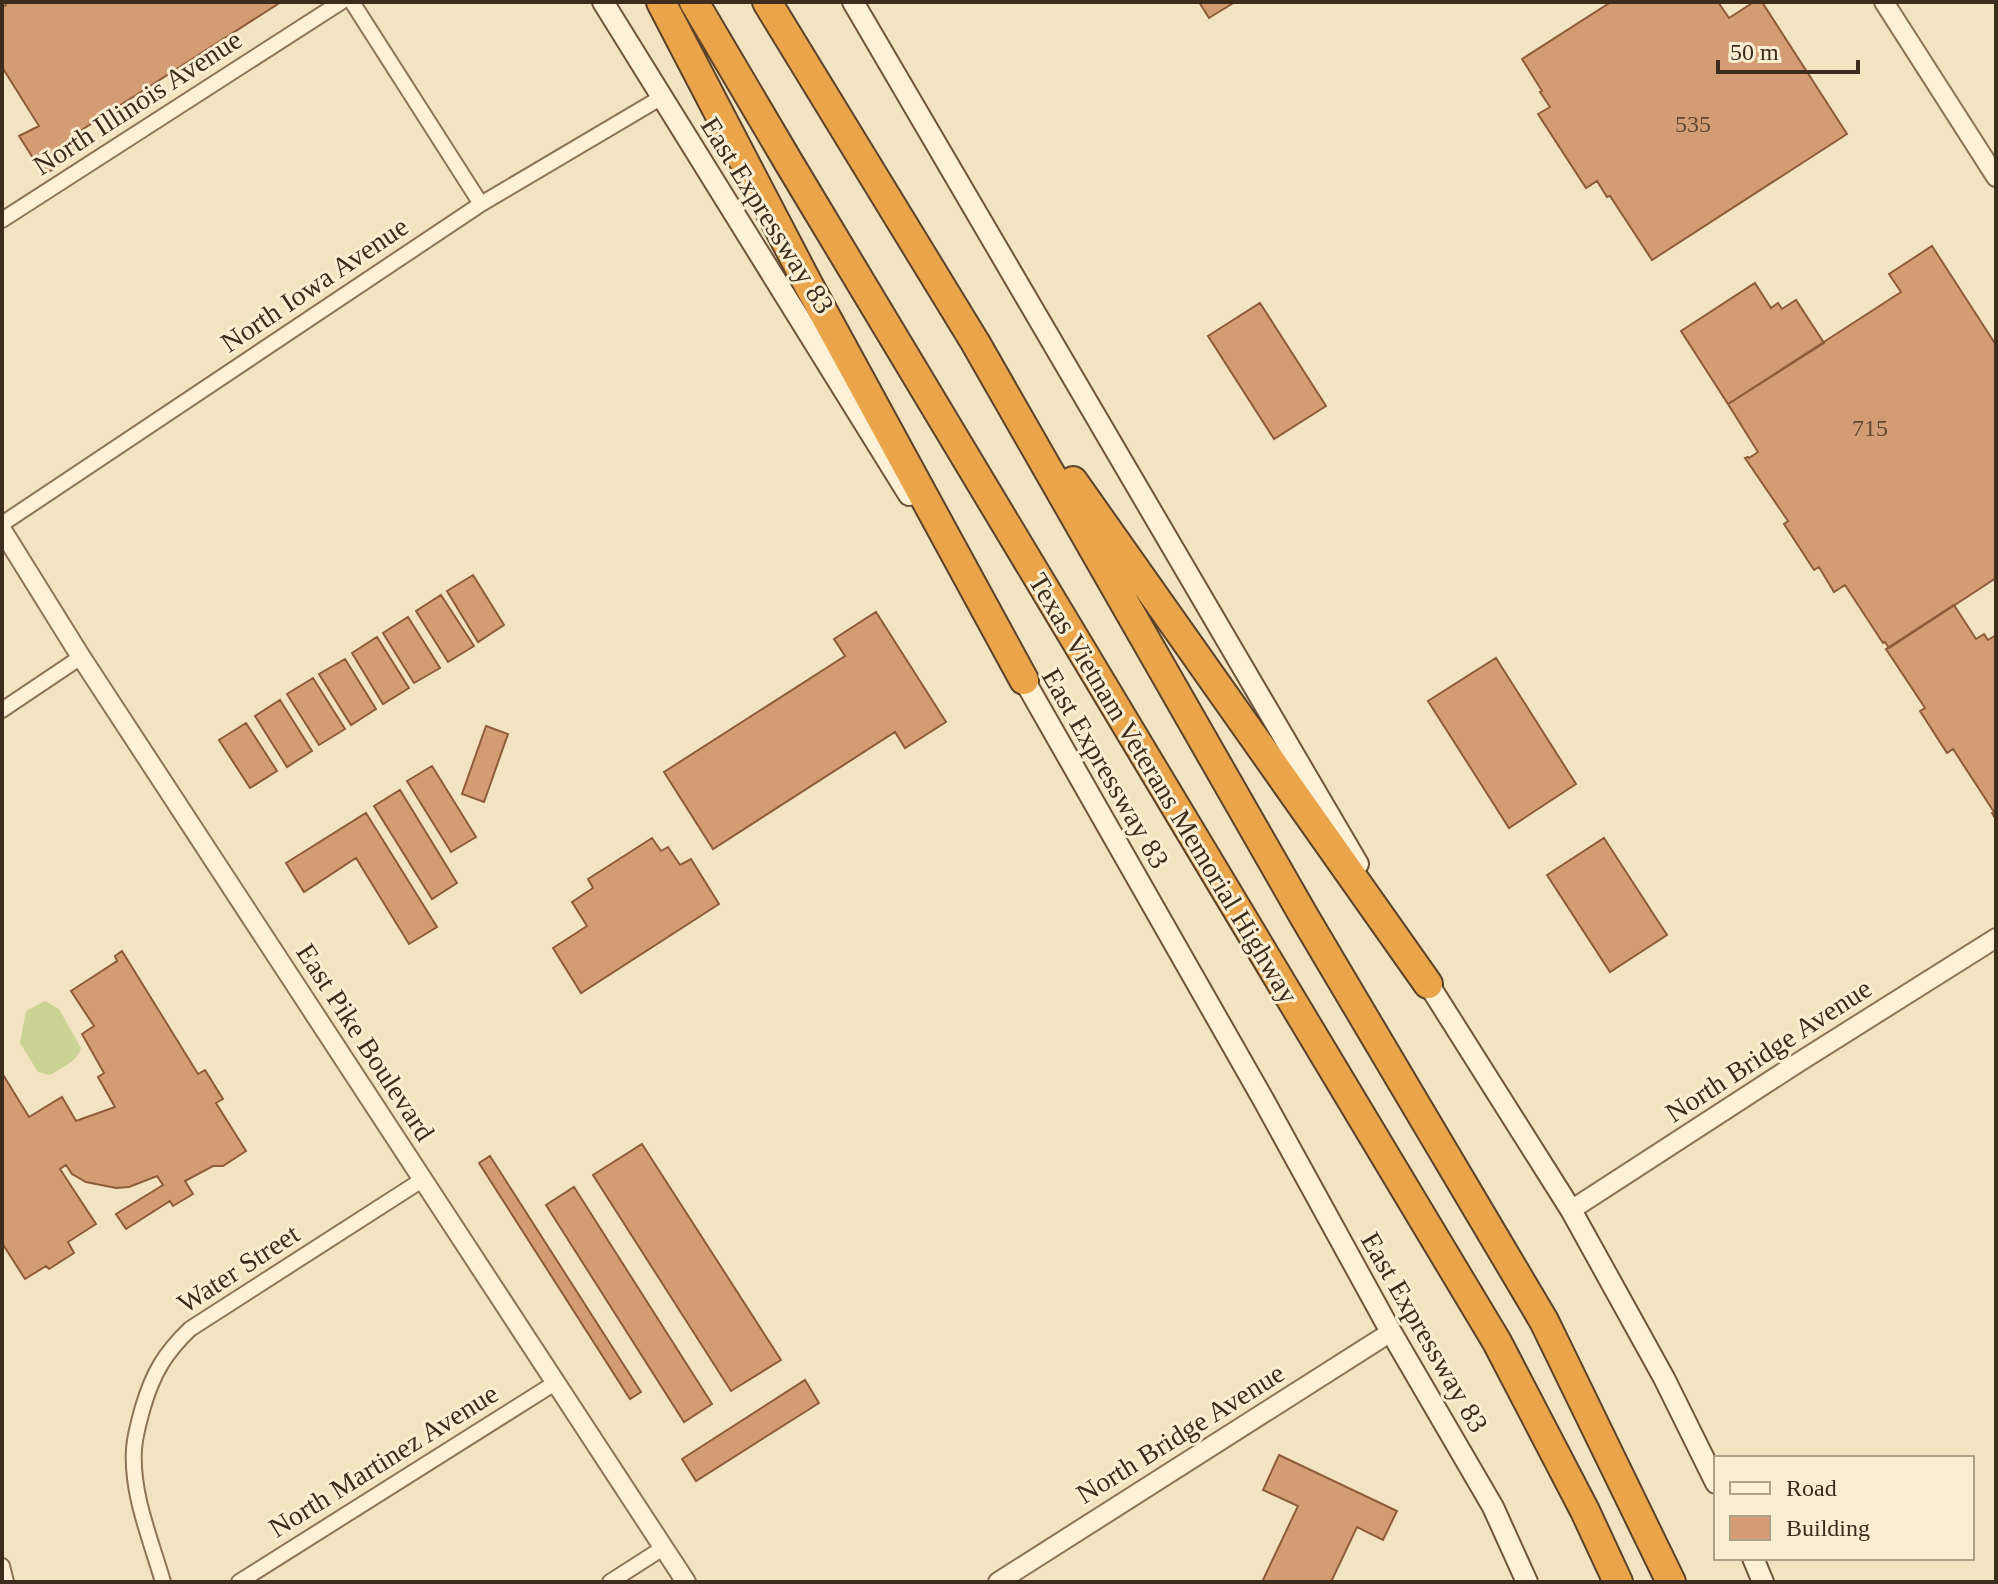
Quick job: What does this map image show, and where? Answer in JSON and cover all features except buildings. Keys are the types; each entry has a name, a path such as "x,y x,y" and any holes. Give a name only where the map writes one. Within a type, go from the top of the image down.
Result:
{"highway":[{"path":"661,2 808,284 1024,680"},
{"name":"Texas Vietnam Veterans Memorial Highway","path":"694,2 1497,1342 1585,1511 1618,1582"},
{"name":"Texas Vietnam Veterans Memorial Highway","path":"767,2 975,342 1305,918 1544,1321 1671,1582"},
{"path":"975,342 1428,984"}],"main road":[{"name":"East Expressway 83","path":"603,2 1024,680 1493,1507 1527,1582"},
{"path":"853,2 1428,984 1571,1210 1664,1378 1714,1479"},
{"path":"1754,1560 1763,1582"}],"street":[{"name":"North Illinois Avenue","path":"2,220 341,2"},
{"path":"352,2 481,204"},
{"path":"1884,2 1996,177"},
{"name":"North Iowa Avenue","path":"2,524 481,204 662,97"},
{"name":"East Pike Boulevard","path":"2,530 81,657 686,1582"},
{"path":"2,710 81,657"},
{"name":"North Bridge Avenue","path":"1571,1210 1996,938"},
{"name":"Water Street","path":"163,1582 134,1471 137,1426 160,1363 190,1329 422,1180"},
{"name":"North Bridge Avenue","path":"998,1582 1391,1332"},
{"name":"North Martinez Avenue","path":"239,1582 555,1383"},
{"path":"610,1582 663,1548"},
{"path":"2,1566 6,1582"}],"green space":[{"path":"45,1001 59,1009 81,1048 72,1061 50,1075 38,1072 20,1043 26,1011"}]}
